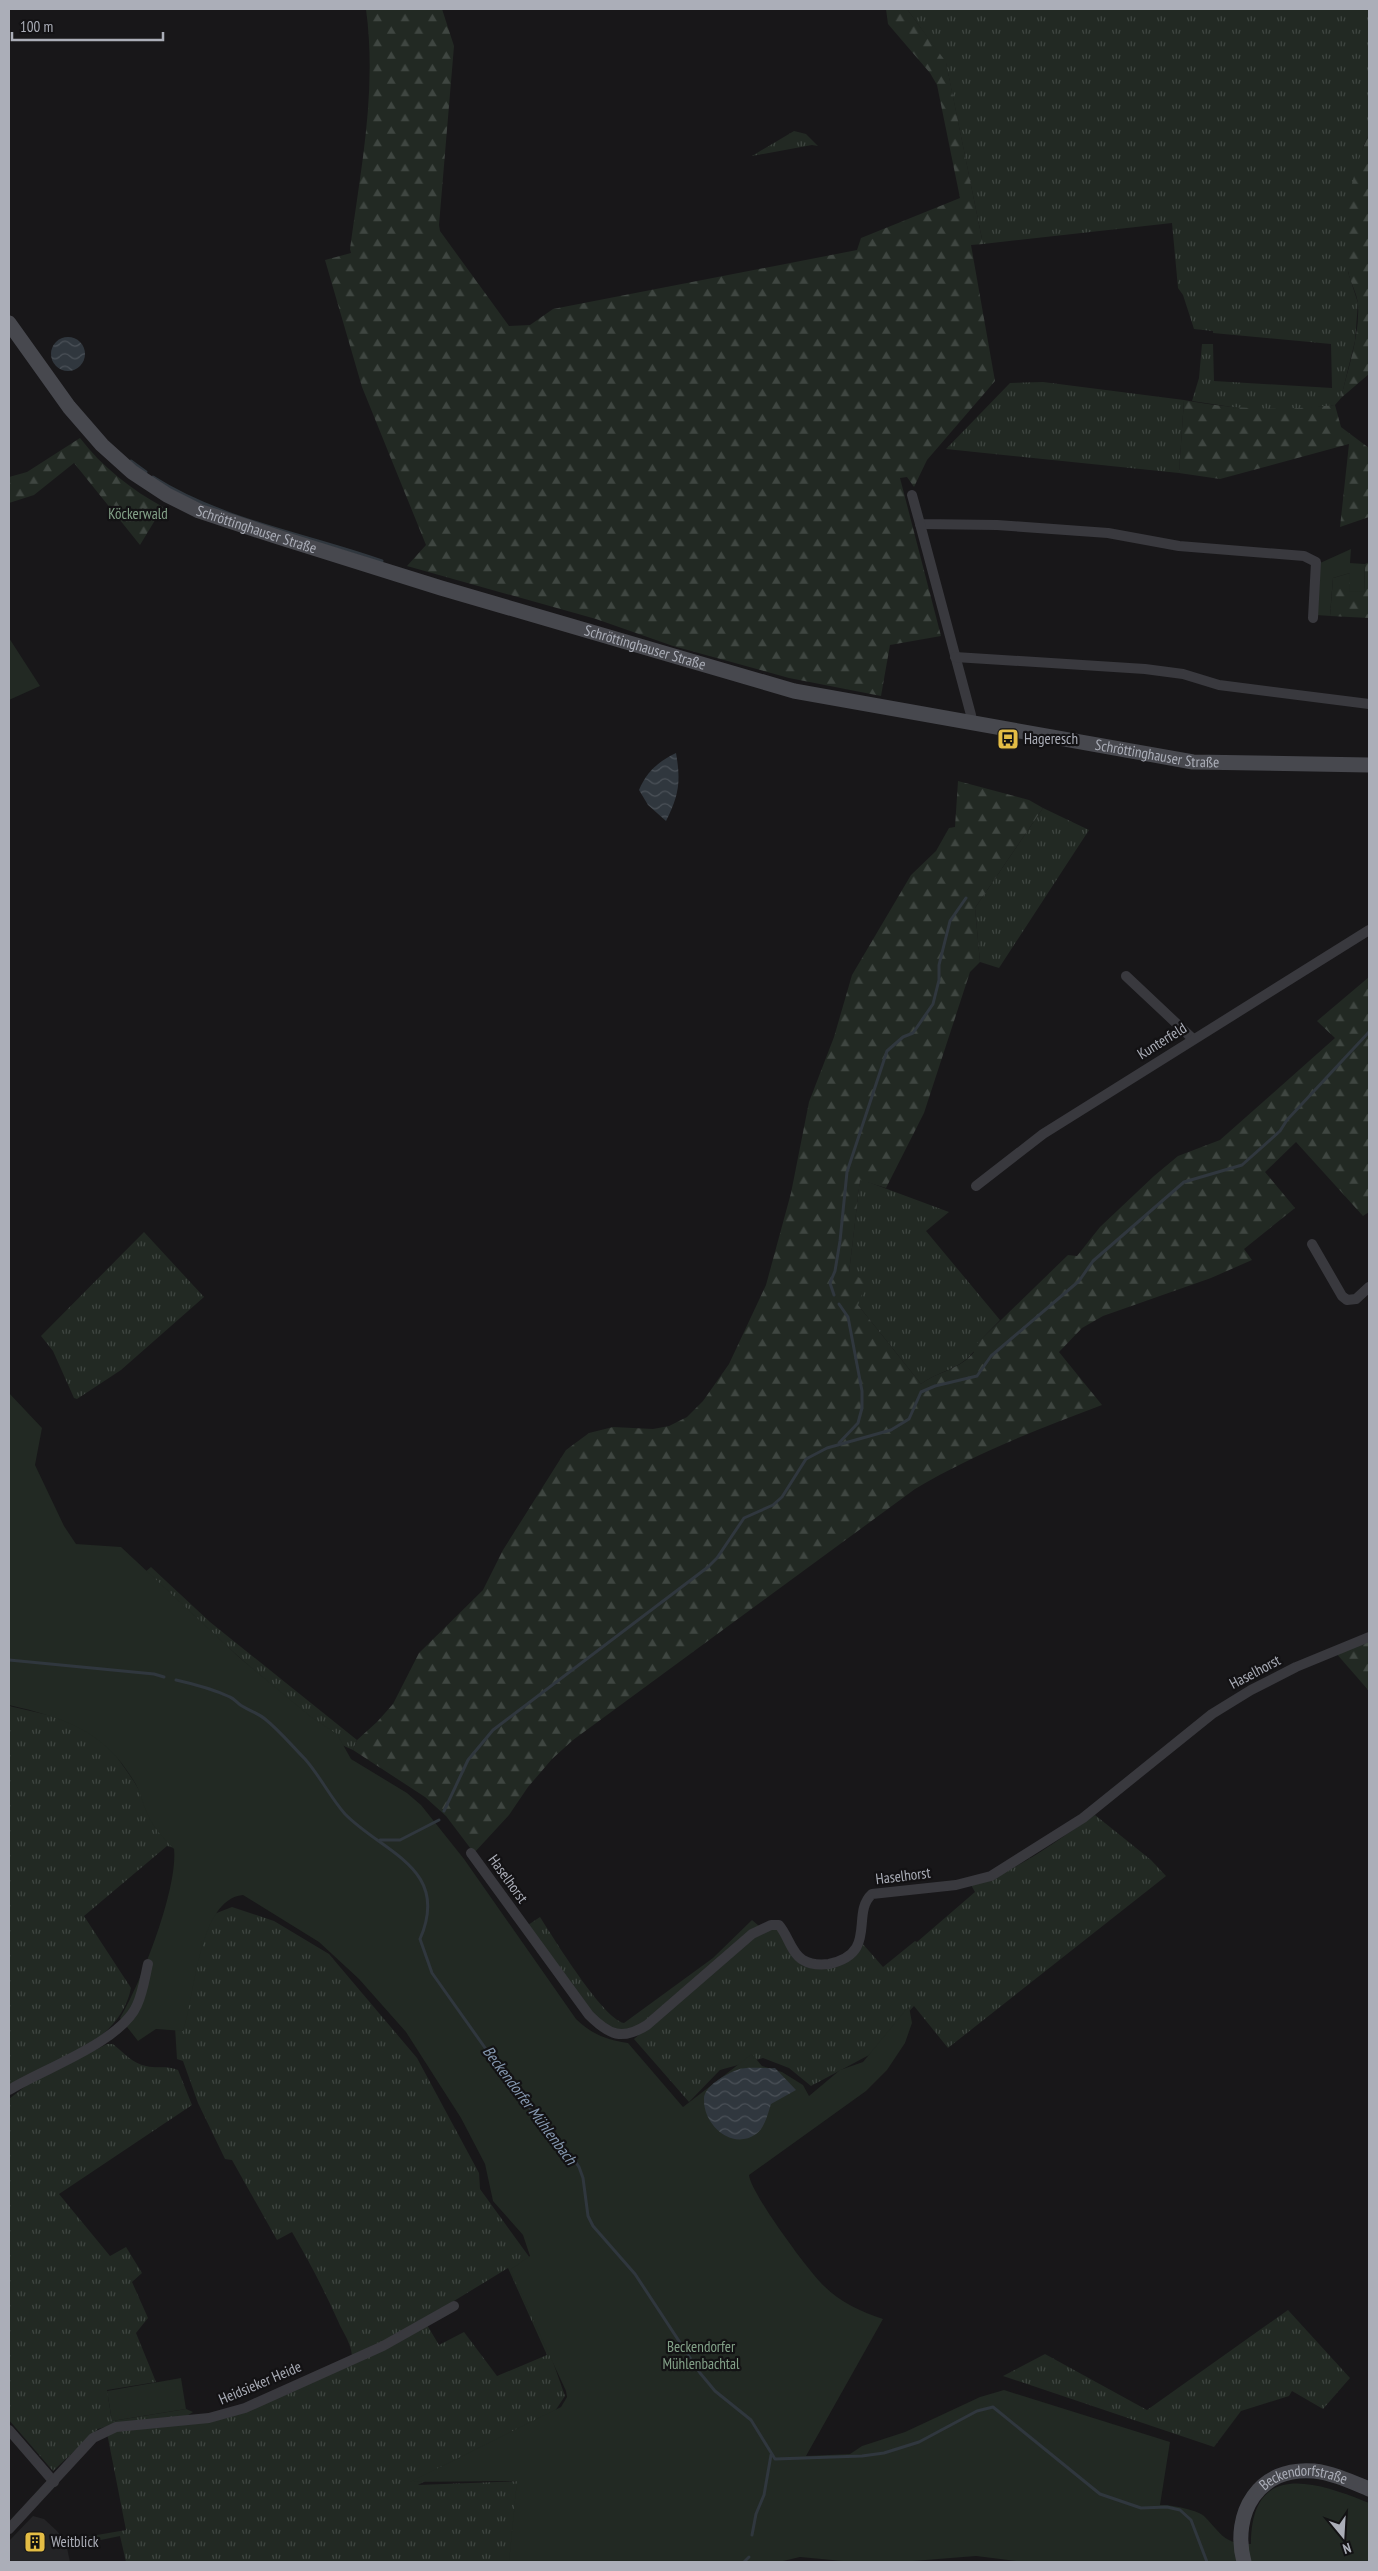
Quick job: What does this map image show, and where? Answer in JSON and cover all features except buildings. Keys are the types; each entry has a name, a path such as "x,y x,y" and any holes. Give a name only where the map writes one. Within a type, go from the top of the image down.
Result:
{"main road":[{"name":"Schröttinghauser Straße","path":"9,323 69,407 102,445 132,472 167,495 199,511 387,571 794,691 1192,762 1369,765"},
{"name":"Beckendorfstraße","path":"1244,2562 1241,2550 1242,2519 1255,2492 1269,2480 1289,2473 1316,2472 1369,2488"}],"street":[{"path":"912,496 970,715 970,723"},
{"path":"920,524 997,525 1108,533 1179,546 1304,556 1316,562 1313,618"},
{"path":"955,658 1183,674 1219,685 1369,704"},
{"name":"Kunterfeld","path":"976,1186 1043,1134 1369,930"},
{"path":"1126,976 1193,1039"},
{"path":"1312,1244 1342,1296 1347,1300 1356,1299 1369,1286"},
{"name":"Haselhorst","path":"471,1853 589,2015 612,2033 630,2034 646,2025 752,1934 762,1928 778,1925 784,1931 801,1960 821,1965 844,1958 859,1944 864,1908 872,1894 956,1885 991,1876 1083,1818 1212,1714 1251,1690 1296,1667 1369,1637"},
{"path":"9,2090 99,2042 124,2023 137,2005 148,1964"},
{"name":"Heidsieker Heide","path":"9,2529 93,2438 104,2431 116,2427 209,2418 245,2408 383,2346 454,2306"},
{"path":"9,2430 54,2482"}],"shaded area":[{"path":"33,2516 44,2519 57,2531 66,2543 70,2562 9,2562 9,2541"}],"green space":[{"path":"366,9 442,9 454,46 440,231 509,326 530,325 553,309 857,250 861,238 960,198 937,85 930,73 888,24 886,9 907,9 946,62 983,244 971,245 995,381 927,460 914,487 907,477 900,478 941,636 890,645 881,696 789,678 673,646 596,619 407,566 426,545 362,387 325,260 351,253 369,99 369,39"},
{"path":"907,9 1369,9 1369,134 1363,147 1348,272 1358,303 1355,341 1341,398 1335,405 1301,409 1245,409 1192,401 1199,378 1202,344 1213,344 1214,381 1332,388 1331,344 1213,333 1213,331 1194,329 1183,295 1178,288 1172,223 983,244 946,63"},
{"path":"794,131 806,134 818,146 812,145 752,156"},
{"path":"1369,134 1369,374 1341,398 1353,351 1358,316 1358,304 1348,271 1346,254 1347,218 1352,183"},
{"path":"1043,382 1184,400 1179,473 946,449 1010,383"},
{"path":"1184,400 1241,408 1297,408 1335,405 1341,427 1369,448 1369,517 1340,527 1349,444 1220,479 1179,473"},
{"name":"Köckerwald","path":"80,438 98,459 118,477 163,507 140,545 74,463 34,495 9,503 9,477 27,472"},
{"path":"1351,549 1350,563 1365,564 1364,592 1349,591 1350,573 1333,578 1330,616 1316,615 1320,563"},
{"path":"1369,562 1369,618 1330,616 1333,578 1350,573 1364,592 1365,564"},
{"path":"9,638 40,686 9,700"},
{"path":"958,781 1029,800 1043,808 975,908 980,962 970,972 924,1113 886,1188 860,1180 849,1273 867,1281 858,1305 921,1384 934,1376 956,1367 968,1358 974,1352 970,1350 1068,1255 1077,1256 1100,1227 1154,1176 1178,1156 1220,1140 1335,1038 1317,1021 1369,977 1369,1212 1363,1216 1296,1142 1265,1172 1295,1208 1244,1249 1252,1260 1211,1278 1103,1316 1082,1328 1059,1352 1102,1405 983,1453 915,1489 573,1740 552,1759 528,1787 509,1815 474,1853 446,1816 425,1797 353,1750 357,1740 393,1704 419,1653 483,1590 503,1550 566,1450 589,1433 613,1427 653,1429 669,1426 687,1417 703,1401 729,1364 766,1285 791,1193 809,1102 834,1037 852,975 911,875 936,851 949,828 955,827"},
{"path":"1043,808 1089,830 999,968 980,962 975,908"},
{"path":"860,1179 949,1212 926,1231 1000,1320 971,1350 974,1351 962,1362 921,1384 858,1305 849,1273"},
{"path":"144,1232 204,1297 121,1370 77,1399 74,1398 53,1351 41,1336"},
{"name":"Beckendorfer Mühlenbachtal","path":"9,1393 42,1428 35,1465 64,1526 76,1544 121,1547 240,1658 311,1717 337,1734 351,1759 407,1793 421,1805 464,1859 576,2019 588,2029 600,2035 628,2043 683,2107 752,2054 762,2066 782,2072 803,2085 809,2096 840,2070 863,2062 909,2006 912,2023 905,2043 887,2070 866,2091 749,2175 759,2198 769,2214 824,2286 852,2306 883,2319 806,2456 850,2454 862,2446 905,2432 980,2397 1004,2390 1170,2442 1160,2505 1170,2505 1201,2514 1219,2533 1234,2542 1251,2544 1254,2518 1261,2500 1273,2489 1288,2484 1324,2487 1369,2503 1369,2562 1023,2562 976,2556 901,2562 853,2562 800,2557 779,2562 509,2562 517,2481 410,2482 561,2407 567,2397 566,2391 510,2270 530,2256 523,2235 493,2201 485,2164 461,2118 406,2032 359,1979 319,1942 243,1895 228,1901 216,1913 207,1931 183,2031 156,2029 138,2041 120,2018 138,1982 164,1911 174,1866 174,1849 153,1825 135,1783 111,1751 82,1729 48,1715 9,1705"},
{"path":"151,1567 210,1622 357,1740 353,1750 335,1742 144,1573"},
{"path":"1369,1641 1369,1691 1335,1652"},
{"path":"9,1706 61,1718 97,1736 112,1750 133,1780 174,1848 167,1846 84,1916 131,1988 124,2007 113,2023 82,2050 9,2087"},
{"path":"1095,1815 1151,1860 1166,1876 948,2048 914,2006 869,2055 811,2086 789,2068 763,2058 720,2070 689,2102 634,2039 754,1936 777,1928 800,1962 821,1969 862,1943 883,1967 915,1941 917,1942 975,1892 971,1885 1020,1864"},
{"path":"232,1907 274,1921 329,1954 417,2058 479,2173 480,2189 530,2258 553,2362 565,2396 555,2411 418,2485 521,2481 513,2562 126,2562 120,2536 76,2545 74,2539 126,2530 107,2433 210,2421 427,2325 439,2345 464,2332 497,2376 547,2355 508,2268 408,2329 352,2356 350,2346 327,2298 292,2232 277,2240 232,2160 225,2159 198,2103 183,2061 177,2059 175,2027 209,1916"},
{"path":"540,1917 592,1993 604,2008 624,2023 713,1958 752,1920 759,1926 639,2027 615,2031 596,2017 528,1925"},
{"path":"107,2044 113,2044 141,2065 178,2070 192,2105 59,2194 110,2256 126,2247 142,2273 132,2282 148,2318 136,2333 156,2382 107,2390 112,2421 186,2409 193,2412 185,2417 112,2425 98,2429 53,2471 9,2420 9,2099 27,2085"},
{"path":"1288,2310 1350,2378 1323,2409 1292,2391 1289,2396 1241,2411 1214,2447 1003,2376 1045,2354 1147,2410"},
{"path":"181,2378 186,2409 112,2421 107,2391"}],"water":[{"path":"68,337 80,342 85,354 80,366 68,371 56,366 51,354 56,342"},
{"path":"676,753 678,788 666,821 648,805 639,790 646,777 654,768"},
{"path":"775,2068 796,2090 771,2104 764,2124 756,2134 738,2139 721,2133 708,2118 705,2109 705,2094 712,2085 727,2074 737,2070"}],"waterway":[{"path":"131,461 146,472"},
{"path":"153,477 207,505 236,516 382,561"},
{"path":"834,1295 830,1283 835,1271 840,1241 847,1172 887,1051 903,1037 913,1033 933,1004 939,980 939,965 950,921 966,898"},
{"path":"444,1811 468,1760 493,1730 708,1567 717,1558 744,1518 773,1505 782,1497 806,1459 827,1448 891,1430 909,1419 921,1392 935,1386 977,1376 991,1356 1079,1281 1093,1261 1184,1182 1242,1165 1280,1131 1287,1120 1369,1032"},
{"path":"839,1304 848,1317 862,1391 862,1408 858,1423 839,1443"},
{"name":"Beckendorfer Mühlenbach","path":"9,1660 154,1674 164,1677"},
{"name":"Beckendorfer Mühlenbach","path":"176,1680 224,1694 265,1719 305,1759 345,1814 360,1828 394,1852 420,1879 427,1895 427,1915 420,1939 432,1973 533,2112 571,2155 579,2167 583,2178 588,2216 593,2226 635,2274 700,2373 715,2391 751,2420 775,2459 862,2456 884,2453 919,2442 977,2411 993,2407 1100,2494 1141,2508 1167,2507 1180,2510 1191,2520 1207,2562"},
{"path":"380,1840 400,1840 439,1820"},
{"path":"752,2535 756,2514 764,2495 771,2455"},
{"path":"744,2562 749,2557"}],"place":[{"name":"Hageresch","path":"1008,739"},
{"name":"Weitblick","path":"35,2542"}]}
